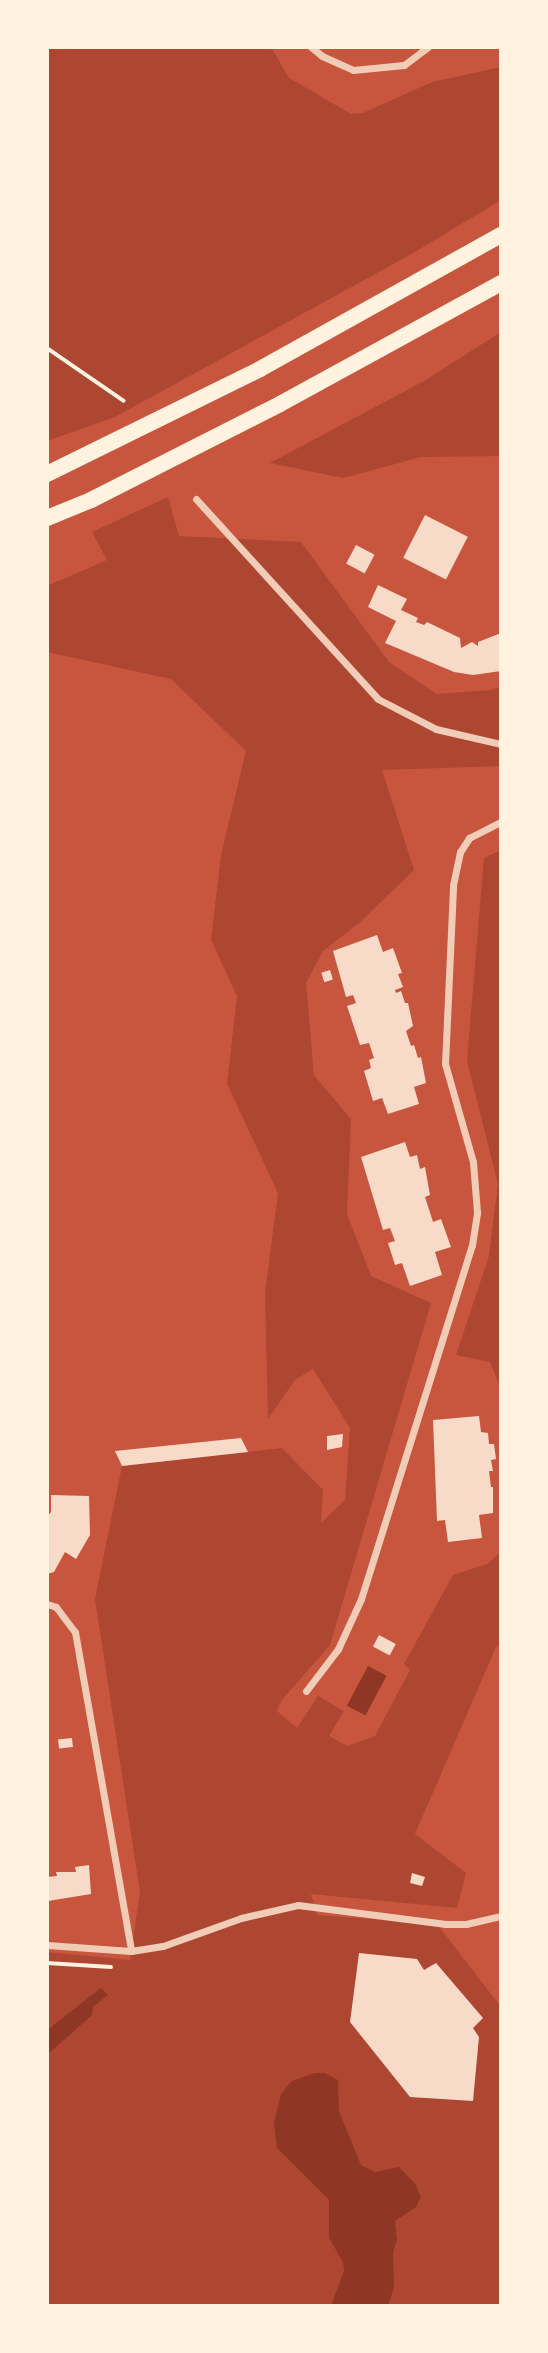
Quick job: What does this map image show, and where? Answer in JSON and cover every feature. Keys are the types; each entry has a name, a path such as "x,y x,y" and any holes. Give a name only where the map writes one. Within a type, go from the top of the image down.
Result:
{"highway":[{"path":"47,474 260,369 501,235"},
{"path":"47,518 91,500 280,404 501,283"}],"street":[{"path":"311,47 322,56 353,70 404,65 428,47"},
{"path":"196,499 378,699 436,729 501,744"},
{"path":"306,1691 338,1649 361,1599 472,1245 477,1212 473,1162 445,1064 453,885 460,852 469,838 501,822"},
{"path":"47,1604 56,1607 75,1632 131,1951"},
{"path":"47,1945 131,1951 163,1945 241,1918 298,1905 446,1924 466,1924 501,1916"}],"path":[{"path":"47,348 124,401"},
{"path":"47,1963 111,1967"}],"shaded area":[{"path":"47,47 271,47 289,78 351,114 363,113 432,82 501,67 501,200 415,252 115,417 47,441"},
{"path":"501,332 501,456 421,457 343,478 270,463 424,381"},
{"path":"168,497 179,536 301,542 389,662 437,694 501,687 501,766 382,770 414,870 359,923 323,951 306,983 314,1075 351,1119 347,1214 371,1276 431,1303 330,1645 281,1701 277,1711 297,1728 318,1696 344,1711 329,1736 347,1746 375,1736 410,1670 404,1664 453,1575 487,1564 501,1552 501,1643 496,1647 415,1834 466,1873 457,1908 311,1894 317,1915 437,1924 501,2007 501,2306 47,2306 47,1952 130,1960 140,1892 95,1599 122,1466 282,1448 323,1490 321,1523 345,1500 350,1428 313,1369 295,1380 268,1419 265,1293 278,1193 227,1084 237,996 211,940 221,855 246,751 171,679 47,652 47,586 107,560 92,532"},
{"path":"501,850 501,1389 490,1362 456,1355 489,1256 498,1184 467,1061 484,858"},
{"path":"368,1666 387,1676 365,1716 347,1706"},
{"path":"101,1988 108,1995 93,2007 92,2015 47,2055 47,2030"},
{"path":"315,2073 325,2073 338,2080 339,2111 361,2165 375,2172 399,2167 416,2185 421,2197 416,2207 395,2221 397,2240 393,2252 394,2287 388,2306 331,2306 344,2271 343,2262 329,2238 329,2200 277,2148 274,2123 281,2094 292,2081"}],"building":[{"path":"425,515 468,537 446,580 403,558"},
{"path":"356,545 375,555 365,573 346,564"},
{"path":"378,585 407,599 401,610 418,618 416,622 424,625 427,622 460,638 461,648 472,642 478,646 478,642 501,633 501,671 473,675 454,672 385,643 396,621 368,607"},
{"path":"377,935 383,952 393,948 402,973 398,974 403,987 395,990 396,993 401,991 405,1003 408,1003 413,1026 406,1031 411,1046 414,1045 418,1058 421,1057 426,1083 414,1087 419,1104 388,1114 382,1098 373,1101 364,1071 371,1068 369,1060 374,1058 369,1043 360,1045 347,1006 356,1003 353,995 346,997 333,951"},
{"path":"330,970 333,980 324,982 321,973"},
{"path":"405,1142 410,1157 417,1155 420,1169 425,1167 430,1195 425,1197 433,1222 441,1219 451,1247 435,1252 442,1275 410,1286 402,1263 395,1265 388,1243 395,1241 390,1228 383,1230 361,1157"},
{"path":"479,1416 481,1432 488,1433 489,1444 494,1444 496,1459 491,1460 493,1471 489,1471 493,1487 493,1513 479,1515 482,1538 448,1542 445,1520 437,1521 433,1420"},
{"path":"343,1434 342,1447 327,1450 327,1436"},
{"path":"241,1438 248,1452 122,1466 115,1451"},
{"path":"51,1495 89,1496 90,1535 76,1559 65,1552 54,1572 47,1574 47,1517 51,1512"},
{"path":"379,1635 396,1644 390,1655 373,1646"},
{"path":"72,1738 73,1747 59,1748 58,1739"},
{"path":"89,1865 91,1894 48,1901 47,1877 57,1876 56,1872 76,1872 75,1867"},
{"path":"412,1873 425,1877 422,1886 410,1883"},
{"path":"359,1953 417,1959 424,1970 436,1963 483,2018 473,2028 479,2037 473,2101 410,2097 350,2022"}]}
